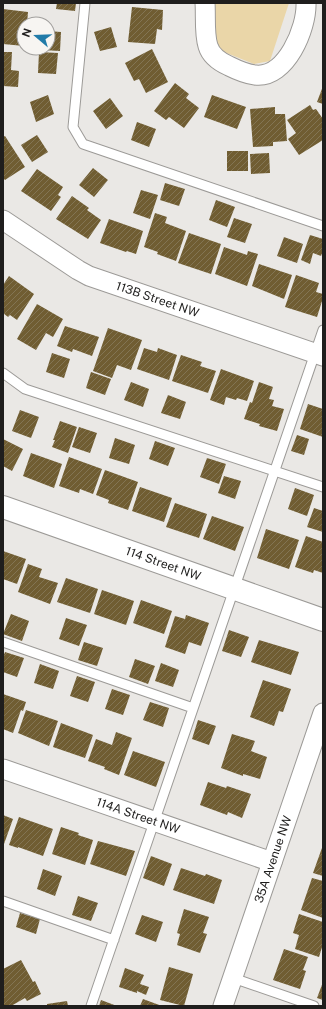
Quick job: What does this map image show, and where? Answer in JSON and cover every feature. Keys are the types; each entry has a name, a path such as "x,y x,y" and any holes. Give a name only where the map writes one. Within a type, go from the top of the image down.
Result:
{"street":[{"path":"205,3 208,46 218,61 238,71 256,76 268,73 279,66 288,56 296,44 307,11 306,3"},
{"name":"113B Street NW","path":"3,220 89,276 319,355"},
{"name":"114 Street NW","path":"3,507 323,620"},
{"name":"35A Avenue NW","path":"223,1006 323,713"},
{"name":"114A Street NW","path":"3,769 272,862"}],"lane":[{"path":"84,3 73,127 83,144 323,226"},
{"path":"92,1006 275,471 319,355 323,330"},
{"path":"3,373 25,389 323,488"},
{"path":"3,642 193,708"},
{"path":"3,901 114,940"},
{"path":"233,978 314,1006"}],"shaded area":[{"path":"215,3 289,3 270,61 254,64 219,50 211,29"}],"building":[{"path":"57,3 76,3 75,11 56,9"},
{"path":"132,7 163,10 162,30 157,29 155,44 128,42"},
{"path":"3,9 28,12 28,16 16,16 16,45 3,44"},
{"path":"111,27 117,47 100,51 94,32"},
{"path":"56,32 61,32 60,51 56,51"},
{"path":"152,49 168,82 146,93 139,79 134,81 125,63"},
{"path":"3,52 12,52 11,70 19,71 18,87 3,86"},
{"path":"56,53 58,53 56,74 38,73 39,56 56,56"},
{"path":"175,83 189,94 186,98 199,108 184,128 169,117 166,120 154,111"},
{"path":"323,86 323,104 317,102"},
{"path":"48,95 54,114 36,122 30,102"},
{"path":"212,95 246,107 237,129 204,117"},
{"path":"110,98 123,116 106,129 93,111"},
{"path":"310,105 313,110 316,109 323,119 323,140 299,155 288,139 296,133 287,120"},
{"path":"275,107 275,114 285,114 287,141 273,142 273,146 253,147 250,109"},
{"path":"137,122 156,129 149,147 131,140"},
{"path":"37,135 48,152 32,162 21,145"},
{"path":"5,136 25,167 5,180 3,178 3,137"},
{"path":"227,151 248,151 248,171 227,171"},
{"path":"269,153 270,173 251,174 250,154"},
{"path":"93,168 108,180 94,197 79,185"},
{"path":"37,169 63,187 58,195 61,197 51,211 21,191"},
{"path":"165,183 185,189 179,206 160,200"},
{"path":"141,190 158,195 150,219 133,213"},
{"path":"72,196 89,208 87,210 101,220 88,239 56,219"},
{"path":"216,200 235,207 227,227 209,220"},
{"path":"155,213 167,217 165,223 186,231 176,261 157,254 158,252 144,247"},
{"path":"234,218 252,224 245,243 227,237"},
{"path":"109,219 143,231 136,254 100,243"},
{"path":"189,233 221,244 211,274 178,263"},
{"path":"310,235 323,239 323,251 321,256 313,253 310,264 301,260"},
{"path":"284,237 303,244 297,263 277,256"},
{"path":"224,247 247,255 248,251 258,254 247,286 215,274"},
{"path":"259,264 292,275 284,299 252,286"},
{"path":"296,275 319,283 316,292 323,294 323,298 317,317 285,307"},
{"path":"9,276 34,294 17,320 10,315 8,317 3,313 3,285"},
{"path":"37,304 63,319 53,337 46,333 36,350 17,339"},
{"path":"65,326 99,337 92,356 73,349 72,352 57,346"},
{"path":"108,328 142,340 131,370 117,365 112,378 93,371"},
{"path":"144,348 157,352 158,348 177,355 169,380 137,369"},
{"path":"52,353 70,359 64,378 46,372"},
{"path":"181,355 202,362 200,366 216,371 208,393 172,381"},
{"path":"221,369 254,381 247,401 226,397 224,405 210,400"},
{"path":"91,372 111,379 105,395 86,388"},
{"path":"131,382 149,389 143,407 124,400"},
{"path":"259,382 273,387 269,399 274,400 272,406 284,409 277,431 259,426 260,424 244,419 250,402 252,403"},
{"path":"168,395 186,402 180,419 161,413"},
{"path":"308,404 323,409 323,437 300,429"},
{"path":"20,410 39,417 31,438 12,431"},
{"path":"60,421 77,427 68,453 52,447"},
{"path":"79,427 97,433 90,453 72,447"},
{"path":"297,435 309,439 304,455 291,451"},
{"path":"115,438 135,445 129,464 109,458"},
{"path":"3,439 23,449 12,471 3,466"},
{"path":"155,441 175,448 168,466 149,459"},
{"path":"31,453 62,464 54,488 23,476"},
{"path":"69,457 102,469 93,494 80,489 79,493 59,486"},
{"path":"207,458 226,464 219,484 200,477"},
{"path":"105,470 138,482 128,510 108,503 109,500 96,495"},
{"path":"224,476 241,481 235,499 218,493"},
{"path":"140,487 172,498 164,522 132,511"},
{"path":"295,488 314,495 307,516 288,509"},
{"path":"175,503 207,514 199,538 166,527"},
{"path":"314,508 323,511 323,532 307,527"},
{"path":"212,516 244,527 235,551 203,539"},
{"path":"266,529 299,540 289,569 257,558"},
{"path":"306,536 323,542 323,573 314,570 313,573 295,567"},
{"path":"3,551 26,559 17,584 3,579"},
{"path":"28,564 42,569 39,577 58,583 50,604 18,592"},
{"path":"66,578 98,589 90,613 57,602"},
{"path":"102,590 134,601 126,625 94,614"},
{"path":"141,600 172,611 164,634 133,623"},
{"path":"11,614 29,621 22,641 3,634"},
{"path":"186,615 209,623 201,646 189,642 185,654 165,647 175,616 185,619"},
{"path":"66,618 87,625 79,646 59,639"},
{"path":"229,630 249,637 241,657 222,651"},
{"path":"259,640 299,652 291,675 251,662"},
{"path":"84,642 103,648 97,666 78,660"},
{"path":"5,652 24,658 17,677 3,672 3,657"},
{"path":"135,659 155,666 148,684 129,677"},
{"path":"161,663 179,670 173,687 155,681"},
{"path":"40,664 59,671 53,689 34,683"},
{"path":"77,676 95,682 88,702 70,696"},
{"path":"263,680 291,689 283,712 279,711 274,726 250,717"},
{"path":"112,689 130,695 123,715 105,709"},
{"path":"3,694 26,702 23,711 21,710 13,733 3,729"},
{"path":"150,702 169,708 163,727 143,720"},
{"path":"26,710 58,721 49,746 18,733"},
{"path":"198,720 216,726 209,745 192,739"},
{"path":"61,723 93,735 85,758 53,747"},
{"path":"116,732 132,738 119,775 104,769 105,767 88,761 96,739 112,745"},
{"path":"232,734 255,741 251,751 267,757 260,779 243,774 243,776 221,768"},
{"path":"133,751 165,762 156,787 124,775"},
{"path":"208,782 226,788 227,786 251,794 242,818 228,812 227,815 200,805"},
{"path":"3,815 13,819 4,844 3,843"},
{"path":"19,817 53,829 43,856 9,845"},
{"path":"61,827 79,833 78,835 93,840 85,865 52,854"},
{"path":"98,841 135,851 126,876 90,864"},
{"path":"323,845 323,876 313,873"},
{"path":"151,856 172,864 164,886 143,878"},
{"path":"181,868 205,876 206,874 222,880 214,904 173,890"},
{"path":"43,869 62,876 55,896 37,889"},
{"path":"312,878 323,881 323,918 301,910"},
{"path":"78,896 98,903 91,921 72,915"},
{"path":"184,909 209,917 203,933 207,934 200,953 177,945 180,934 177,933"},
{"path":"20,913 40,919 36,934 16,927"},
{"path":"299,914 323,922 323,944 319,957 295,949 299,935 293,933"},
{"path":"142,915 163,922 156,942 135,934"},
{"path":"284,949 308,957 303,970 306,971 300,989 273,980"},
{"path":"21,960 33,982 35,981 41,994 27,1001 25,998 11,1006 4,1006 3,969"},
{"path":"169,967 193,974 184,1006 160,1000"},
{"path":"125,968 144,975 140,984 149,987 146,995 137,991 137,993 119,987"},
{"path":"323,982 323,1000 317,998"},
{"path":"143,999 162,1006 140,1006"},
{"path":"101,1000 117,1006 99,1006"},
{"path":"67,1001 68,1006 47,1006 47,1004"}]}
